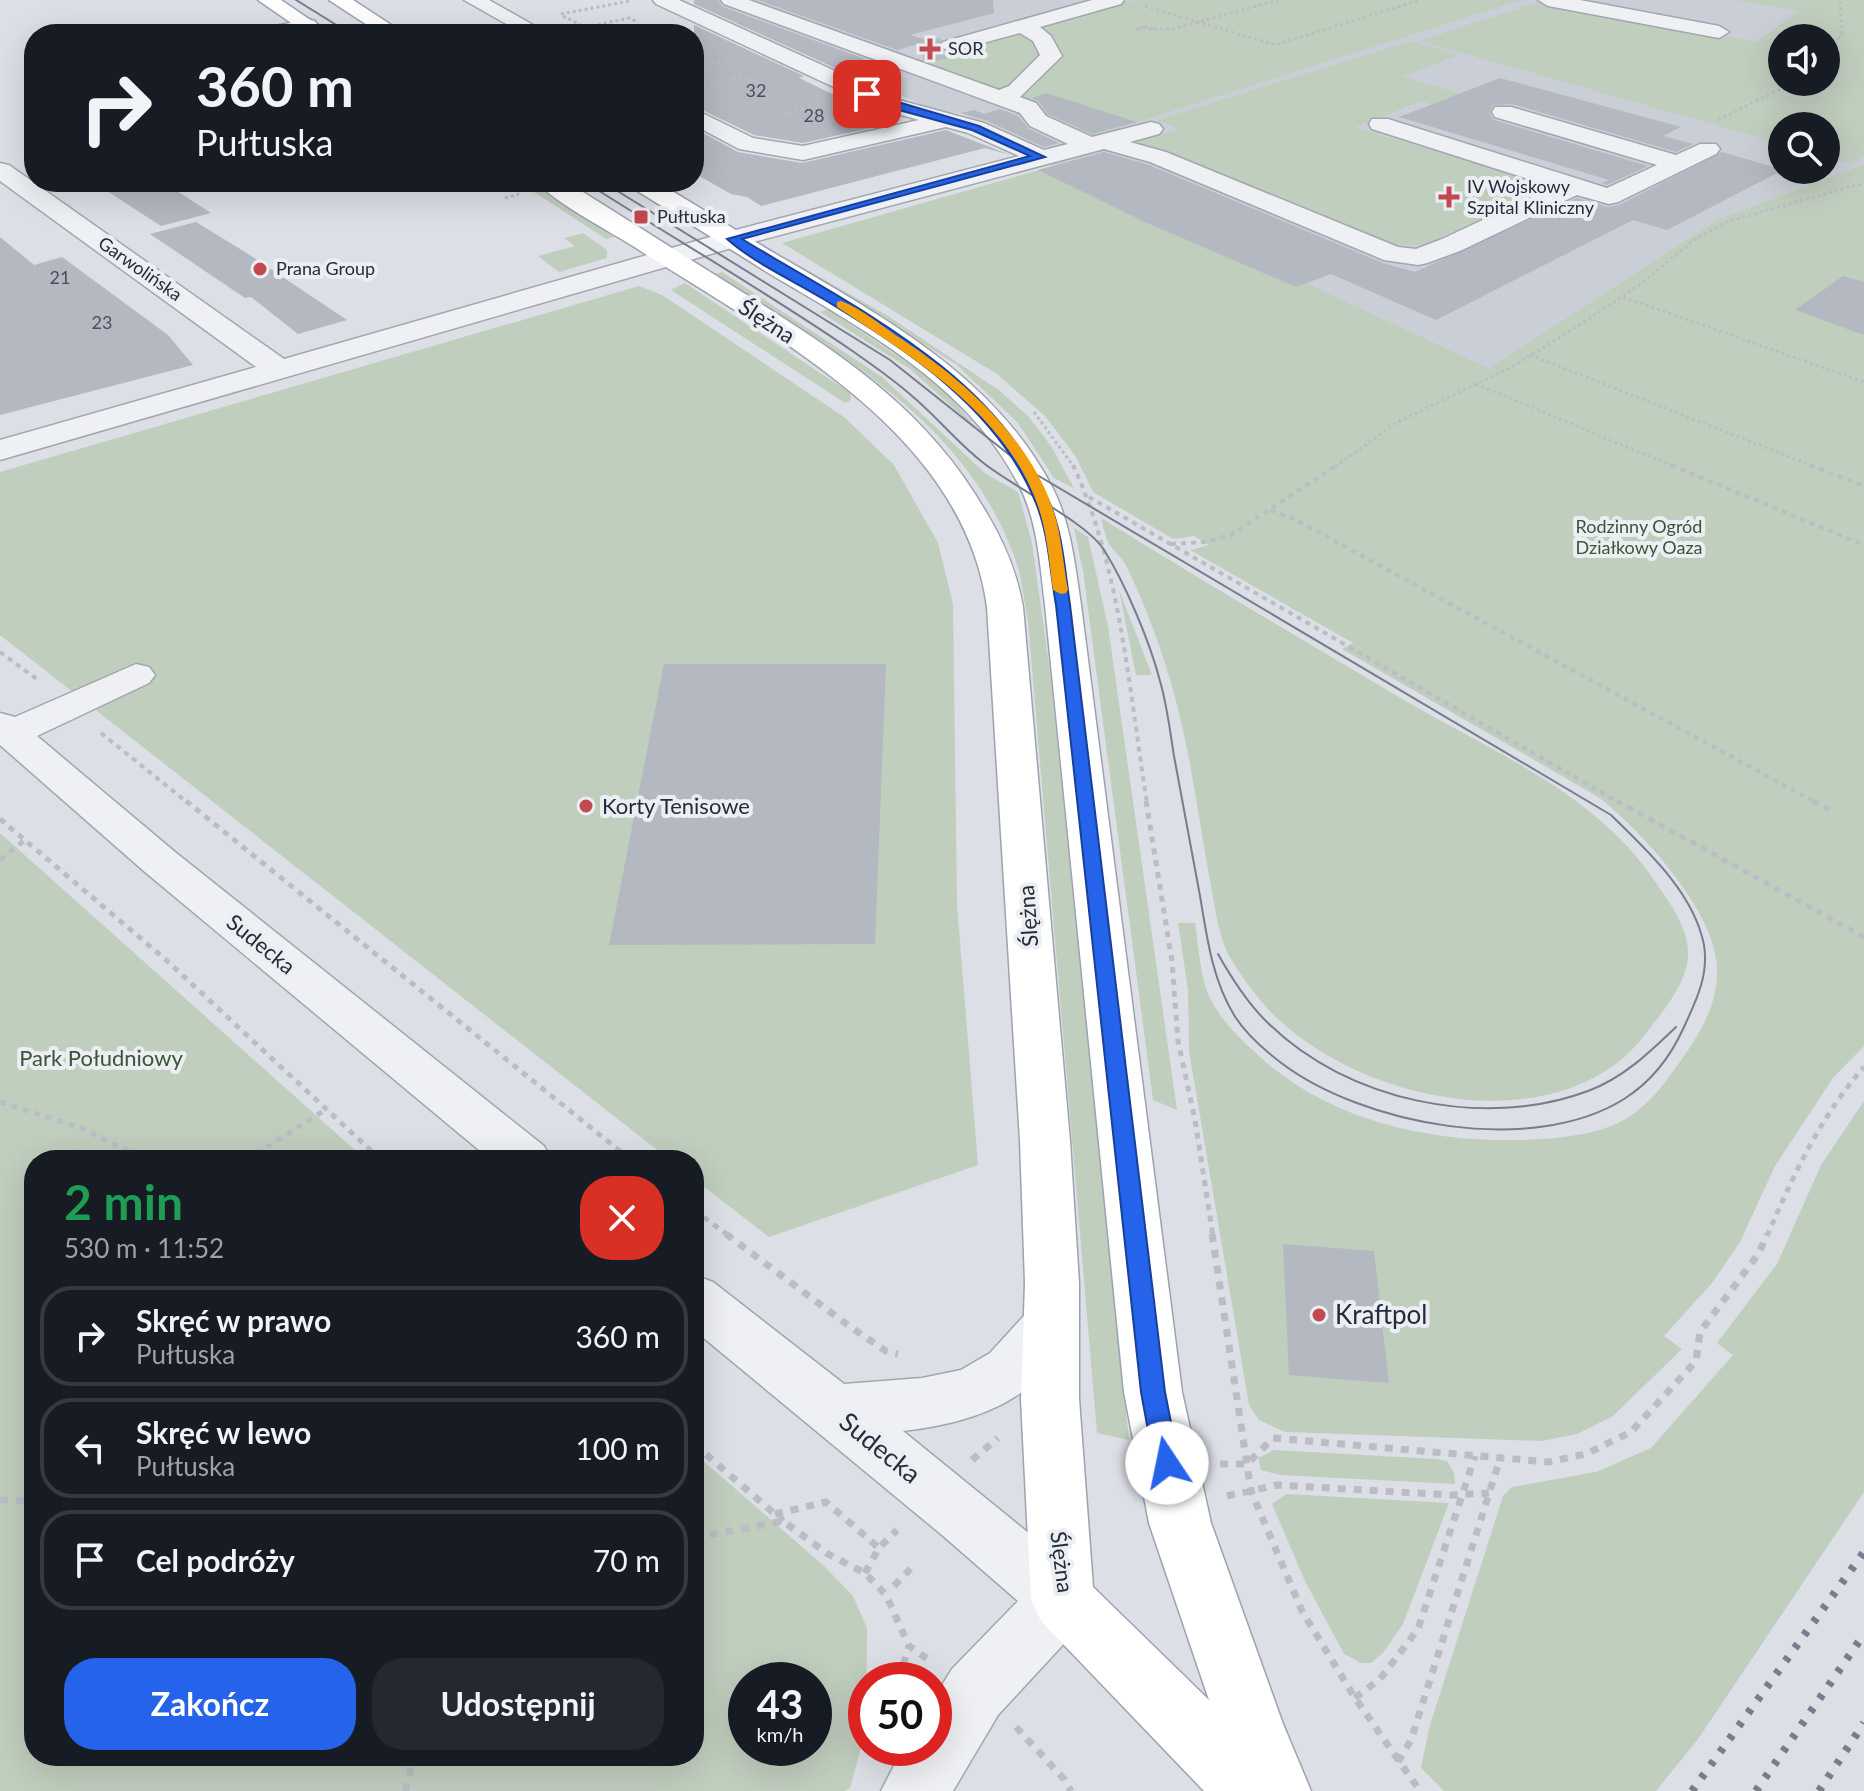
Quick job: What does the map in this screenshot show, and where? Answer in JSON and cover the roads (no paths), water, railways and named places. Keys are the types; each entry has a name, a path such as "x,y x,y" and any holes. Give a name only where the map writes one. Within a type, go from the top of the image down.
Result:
{"main road":[{"path":"268,0 305,24"},
{"path":"339,0 379,24"},
{"name":"Ślężna","path":"566,192 854,377 889,406 930,449 958,487 995,560 1005,607 1048,1204 1053,1474 1063,1600 1252,1791"},
{"path":"656,192 873,324 959,387 999,428 1027,469 1043,504 1050,524 1063,605 1153,1392 1180,1523 1250,1724 1277,1791"}],"street":[{"path":"474,0 520,24"},
{"path":"663,0 891,105 976,128 1040,157"},
{"path":"741,3 776,0"},
{"path":"950,46 1114,0"},
{"path":"1548,0 1706,27"},
{"path":"741,3 1028,108 1038,121 1095,143 1158,157 1393,254 1418,257 1451,245 1576,186"},
{"path":"999,97 1017,91 1051,56 1047,42 1035,31 1021,26"},
{"path":"896,61 922,54"},
{"path":"1503,112 1643,152 1707,138"},
{"path":"704,121 747,144 803,153 945,120"},
{"path":"1380,124 1609,197 1677,146"},
{"path":"0,450 733,239 1151,129"},
{"name":"Garwolińska","path":"41,192 280,370"},
{"path":"6,729 71,706 136,675"},
{"name":"Sudecka","path":"6,729 160,862 514,1150"},
{"name":"Sudecka","path":"704,1306 1063,1600"},
{"path":"833,1410 916,1405 981,1387 1004,1376 1051,1324"},
{"path":"915,1791 975,1692 1063,1600"}],"tunnel":[{"path":"922,54 950,46"}],"tram line":[{"path":"296,0 335,24"},
{"path":"601,192 786,307 866,361 921,404 981,461 1082,528 1104,550 1136,613 1162,690 1208,942 1220,987 1238,1022 1280,1062 1315,1084 1355,1103 1401,1117 1448,1126 1496,1129 1543,1127 1586,1117 1624,1099 1659,1068 1679,1038 1697,998 1705,967 1704,945 1699,926 1680,890 1654,858 1611,815 1027,469 890,360 619,192"},
{"path":"1218,954 1253,1007 1300,1050 1337,1072 1377,1089 1419,1101 1462,1107 1505,1108 1548,1102 1588,1091 1624,1072 1676,1027"}],"railway":[{"path":"1692,1791 1864,1552"},
{"path":"1756,1791 1864,1634"},
{"path":"1819,1791 1864,1723"}],"place":[{"name":"SOR","path":"930,49"},
{"name":"IV Wojskowy Szpital Kliniczny","path":"1449,197"},
{"name":"Pułtuska","path":"641,217"},
{"name":"Prana Group","path":"260,269"},
{"name":"Korty Tenisowe","path":"586,806"},
{"name":"Kraftpol","path":"1319,1315"}],"park label":[{"name":"Rodzinny Ogród Działkowy Oaza","path":"1639,537"},
{"name":"Park Południowy","path":"101,1058"}]}
